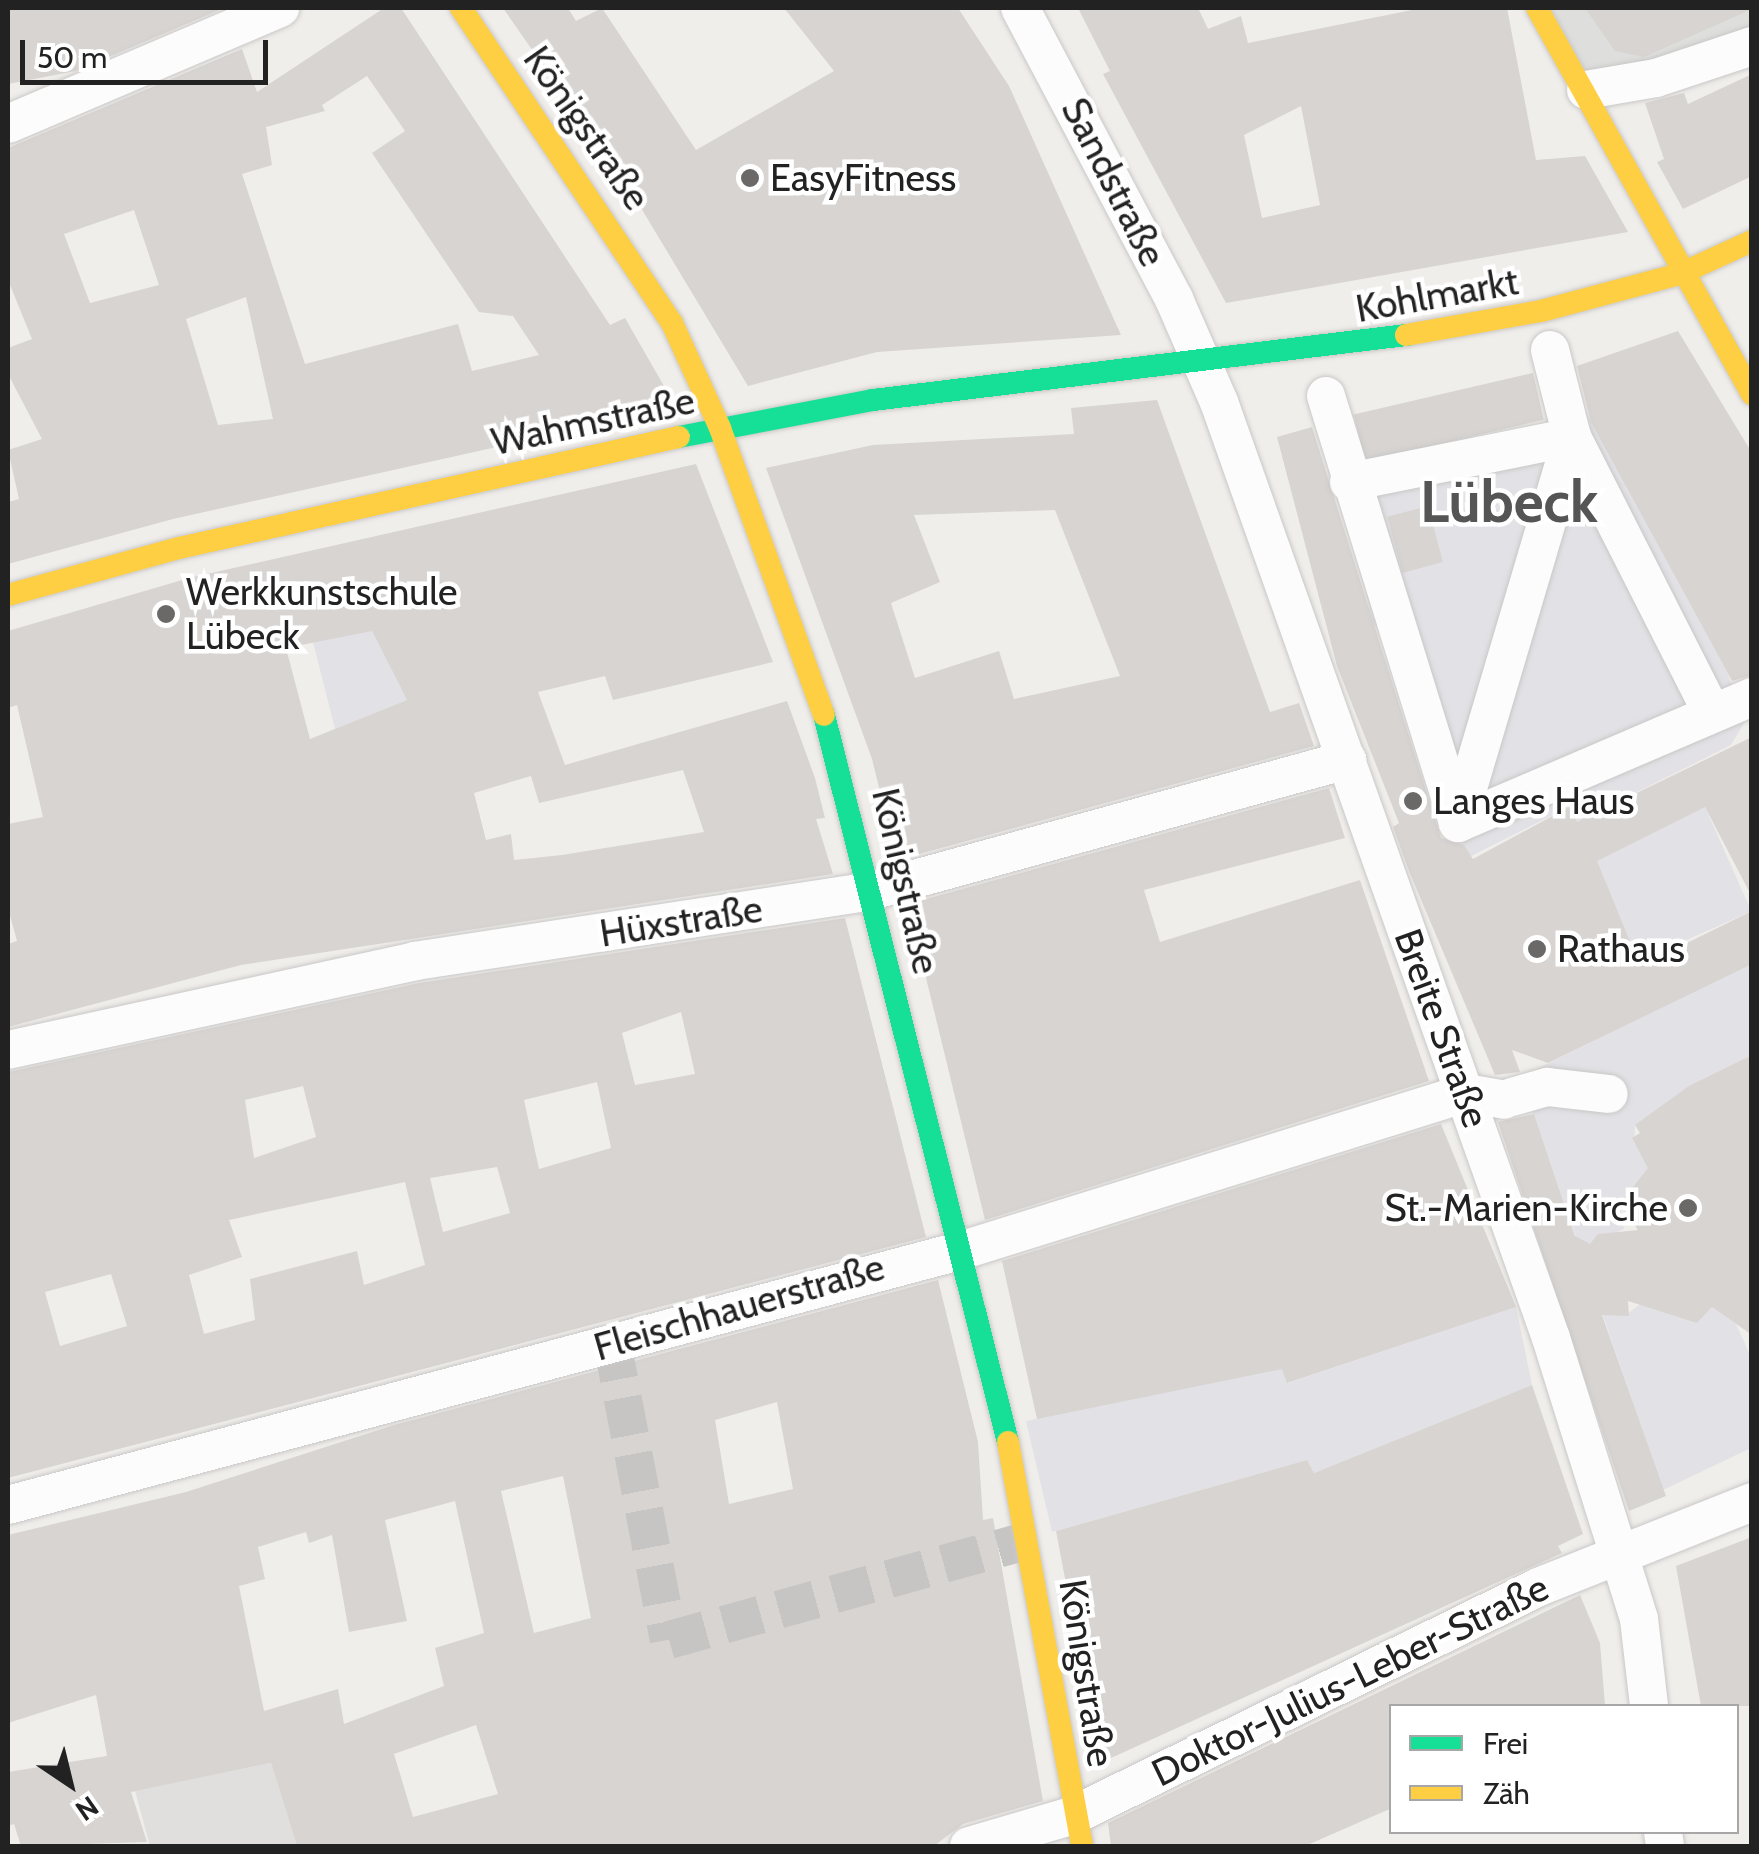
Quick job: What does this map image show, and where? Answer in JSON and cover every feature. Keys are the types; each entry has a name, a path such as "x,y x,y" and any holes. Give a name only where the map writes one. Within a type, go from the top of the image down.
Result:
{"street":[{"name":"Königstraße","path":"461,8 627,247 720,428 844,769 1030,1540 1078,1831"},
{"name":"Sandstraße","path":"1020,8 1202,360"},
{"path":"1537,8 1586,90 1680,274 1752,394"},
{"path":"8,124 270,12"},
{"path":"1586,90 1656,78 1752,46"},
{"name":"Kohlmarkt","path":"1202,360 1405,338 1680,274 1752,241"},
{"path":"1458,823 1733,704 1572,437 1550,350"},
{"name":"Wahmstraße","path":"8,595 179,548 720,428 873,400 1202,360"},
{"name":"Breite Straße","path":"1202,360 1466,1093 1639,1619 1649,1704"},
{"path":"1326,396 1349,482 1458,823"},
{"path":"1349,482 1572,437"},
{"path":"1458,823 1572,437"},
{"name":"Hüxstraße","path":"8,1050 415,961 871,892 1346,760"},
{"path":"1466,1093 1508,1098 1548,1087 1609,1094"},
{"name":"Fleischhauerstraße","path":"8,1505 963,1250 1466,1093"},
{"name":"Doktor-Julius-Leber-Straße","path":"970,1846 1078,1831 1541,1586 1752,1502"}],"shaded area":[{"path":"1548,8 1751,8 1751,37 1592,83"},
{"path":"1564,371 1728,674 1744,723 1731,745 1595,813 1580,831 1569,807 1461,861 1379,625 1364,629 1362,611 1370,609 1322,425 1355,458 1551,423","holes":["1428,507 1443,562 1405,572"]},
{"path":"369,625 407,700 335,729 313,642"},
{"path":"1705,807 1751,911 1638,962 1592,857"},
{"path":"1751,963 1751,1055 1635,1125 1634,1143 1659,1167 1620,1204 1624,1229 1615,1233 1626,1256 1625,1316 1644,1301 1697,1323 1712,1307 1736,1324 1751,1357 1751,1448 1663,1490 1529,1100 1548,1087 1537,1069"},
{"path":"1516,1307 1532,1385 1314,1473 1307,1460 1052,1532 1026,1421 1281,1366 1288,1383"},
{"path":"271,1763 297,1846 150,1846 135,1791"}],"building":[{"path":"8,8 224,8 76,71 8,84"},
{"path":"384,8 401,8 610,325 625,318 676,407 173,519 8,564 8,502 19,499 8,450 42,439 8,374 8,348 32,339 8,280 8,148 242,49 257,92","holes":["367,76 405,131 372,153 479,312 513,316 539,355 472,371 458,324 305,364 242,174 272,165 266,127 325,111 322,105","134,210 159,285 90,303 64,234","246,297 273,419 218,425 186,319"]},
{"path":"503,8 568,8 576,21 602,8 696,150 834,71 784,8 958,8 1009,86 1121,335 877,352 748,386 632,193"},
{"path":"1078,8 1198,8 1208,29 1241,16 1248,43 1422,8 1507,8 1536,160 1585,156 1628,232 1226,303 1103,74 1110,71","holes":["1301,106 1320,205 1262,218 1244,135"]},
{"path":"1585,8 1752,9 1644,57 1615,51"},
{"path":"1752,74 1752,176 1683,209 1657,162 1664,159 1645,103 1684,93 1688,104"},
{"path":"1678,331 1752,453 1752,675 1732,681 1591,422 1577,366"},
{"path":"1533,373 1544,420 1365,461 1354,414"},
{"path":"1157,400 1270,712 1299,703 1314,746 897,860 872,759 766,468 873,445 1074,434 1071,408","holes":["1055,510 1120,676 1014,699 999,651 915,678 891,603 940,582 914,515"]},
{"path":"1312,427 1441,838 1464,845 1473,859 1569,807 1577,822 1752,737 1752,897 1705,807 1597,861 1640,966 1752,911 1752,964 1548,1063 1512,1050 1520,1072 1495,1075 1409,871 1393,827 1399,823 1337,666 1277,437"},
{"path":"696,464 773,662 613,700 605,676 538,692 565,765 787,701 815,778 825,818 816,819 833,874 241,965 8,1027 8,944 17,941 8,908 8,824 43,817 17,705 8,708 8,631 189,578","holes":["372,631 407,700 310,739 286,648","683,770 704,832 562,855 514,860 511,834 486,840 474,793 531,776 539,803"]},
{"path":"1428,506 1443,562 1402,573 1387,517"},
{"path":"1329,788 1345,838 1144,890 1160,942 1360,880 1429,1081 985,1220 908,904"},
{"path":"845,918 926,1237 8,1478 8,1072 419,983","holes":["681,1012 695,1074 635,1085 622,1033","597,1082 611,1148 539,1169 524,1100","303,1086 316,1137 254,1158 245,1100","497,1167 510,1213 443,1232 430,1178","405,1182 425,1265 364,1285 357,1251 250,1279 255,1320 204,1334 189,1275 242,1257 229,1220","111,1274 127,1326 60,1346 45,1292"]},
{"path":"1752,1055 1752,1335 1712,1307 1697,1323 1628,1301 1629,1316 1602,1315 1666,1496 1629,1511 1498,1122 1534,1114 1575,1236 1590,1244 1598,1234 1638,1230 1620,1204 1648,1168 1632,1138 1640,1133 1635,1125 1689,1086"},
{"path":"1441,1124 1516,1307 1287,1383 1282,1369 1037,1419 1002,1261"},
{"path":"938,1280 978,1442 983,1520 993,1518 1043,1801 963,1824 934,1846 297,1846 271,1763 131,1792 147,1842 21,1846 14,1824 8,1826 8,1772 107,1756 96,1695 8,1723 8,1535 186,1492 394,1425","holes":["777,1402 793,1489 729,1504 715,1420","563,1476 591,1618 534,1633 501,1491","455,1501 484,1633 435,1648 444,1686 344,1724 338,1689 264,1711 239,1586 265,1579 258,1547 306,1532 309,1543 332,1535 349,1632 407,1621 385,1520","476,1725 498,1794 413,1817 394,1754"]},
{"path":"1532,1385 1583,1534 1558,1546 1562,1553 1100,1763 1056,1531 1307,1460 1314,1473"},
{"path":"1752,1537 1752,1706 1701,1704 1676,1566"},
{"path":"1580,1595 1600,1643 1605,1704 1389,1704 1389,1809 1305,1846 1111,1846 1108,1823"}],"tunnel":[{"path":"612,1342 669,1640 1030,1540"}],"traffic: fast":[{"path":"679,437 873,400 1406,335"},
{"path":"824,715 1008,1442"}],"traffic: slow":[{"path":"461,8 672,323 720,428 824,715"},
{"path":"1537,8 1752,394"},
{"path":"1406,335 1541,311 1680,274 1752,241"},
{"path":"8,595 179,548 679,437"},
{"path":"1008,1442 1082,1846"}],"place":[{"name":"EasyFitness","path":"750,178"},
{"name":"Werkkunstschule Lübeck","path":"166,614"},
{"name":"Langes Haus","path":"1413,801"},
{"name":"Rathaus","path":"1537,949"},
{"name":"St.-Marien-Kirche","path":"1688,1208"}],"district":[{"name":"Lübeck","path":"1509,502"}]}
